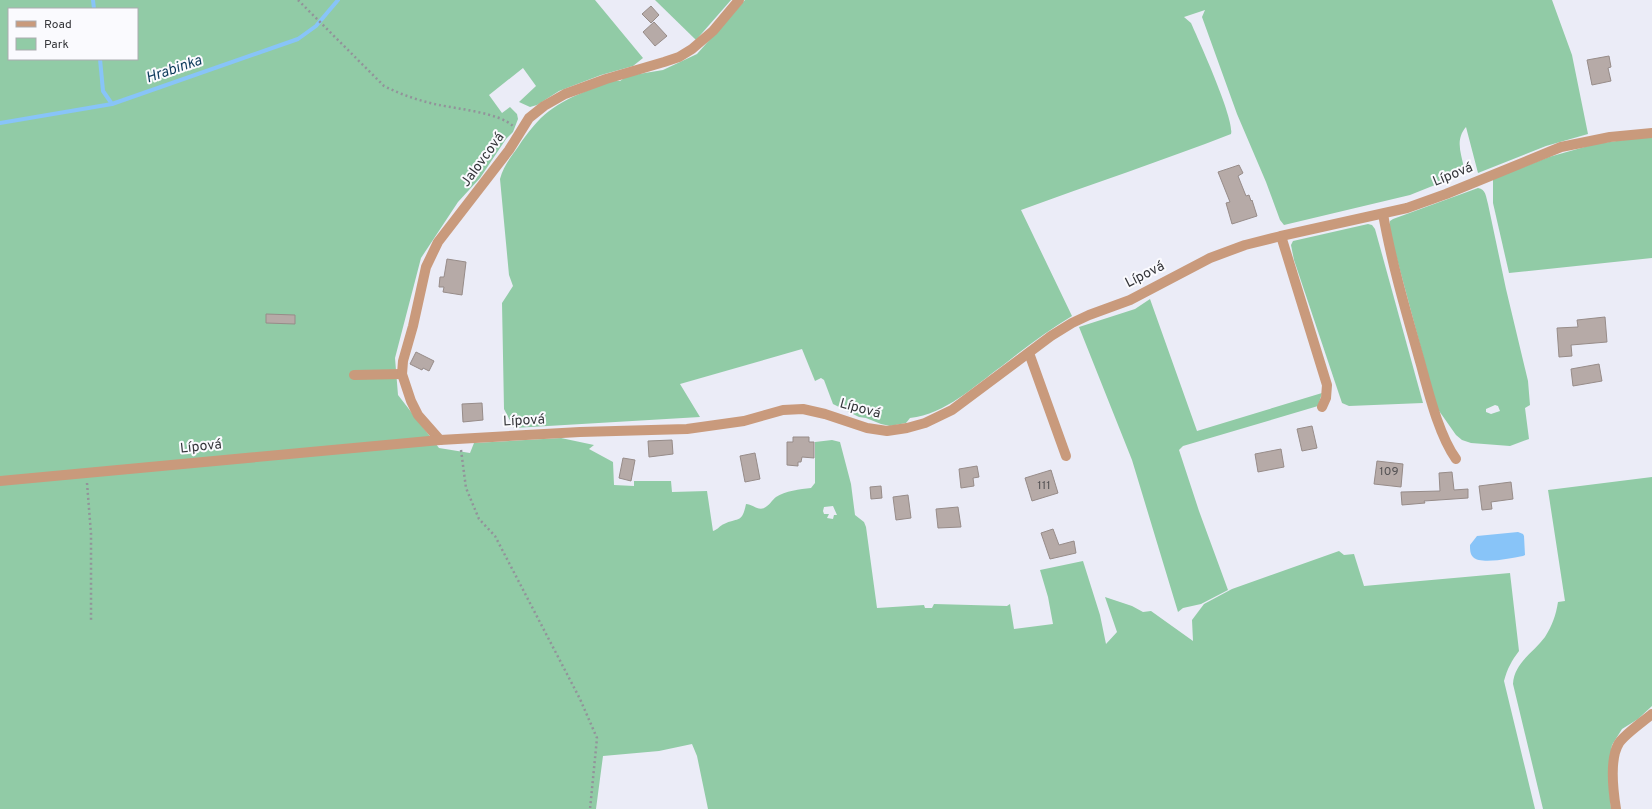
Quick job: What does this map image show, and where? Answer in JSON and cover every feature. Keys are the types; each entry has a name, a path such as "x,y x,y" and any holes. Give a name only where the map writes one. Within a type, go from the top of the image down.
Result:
{"street":[{"name":"Jalovcová","path":"440,440 418,415 411,401 402,374 403,361 431,256 438,242 509,150 529,118 544,106 565,94 606,78 664,62 692,49 713,31 739,0"},
{"name":"Lípová","path":"0,481 440,440 580,432 687,429 744,421 783,410 803,409 867,428 887,431 907,428 925,423 952,410 1051,336 1089,315 1130,300 1210,258 1245,245 1407,208 1446,194 1561,147 1610,137 1652,133"},
{"path":"1383,214 1394,266 1427,387 1449,449 1456,459"},
{"path":"1281,236 1328,385 1326,398 1322,407"},
{"path":"1029,353 1066,456"},
{"path":"354,375 402,374"},
{"path":"1616,809 1613,793 1613,756 1620,742 1652,714"}],"path":[{"path":"298,0 384,86 398,93 425,102 493,117 509,123 520,132"},
{"path":"460,439 466,488 479,519 496,536 580,699 597,738 590,809"},
{"path":"86,473 91,534 91,620"}],"green space":[{"path":"0,0 595,0 643,58 633,66 601,75 559,91 537,105 530,107 519,102 536,86 523,68 489,95 502,113 510,107 517,114 518,119 513,132 506,139 480,178 458,202 421,258 395,358 398,395 439,448 470,453 474,443 561,438 594,445 589,449 613,462 614,485 634,486 634,481 671,481 672,492 707,491 713,531 722,525 739,519 743,515 746,504 762,509 776,497 784,493 811,488 815,483 815,442 832,440 840,442 851,484 855,515 864,522 866,527 877,608 924,605 925,608 932,608 934,604 1007,606 1010,604 1014,629 1053,624 1048,597 1040,570 1083,561 1100,615 1106,644 1117,632 1105,597 1132,606 1143,612 1151,611 1193,641 1192,620 1204,604 1232,589 1339,551 1344,555 1354,554 1364,586 1510,573 1519,651 1510,665 1504,681 1535,809 708,809 697,756 692,744 659,751 603,756 596,809 0,809","holes":["833,506 837,515 834,515 833,519 827,518 829,514 824,514 824,507"]},
{"path":"655,0 731,0 696,40"},
{"path":"745,0 1552,0 1572,55 1588,134 1546,146 1478,173 1466,127 1460,142 1460,152 1464,168 1460,175 1410,195 1284,225 1280,220 1266,182 1237,114 1202,17 1205,10 1184,17 1191,23 1216,80 1228,113 1231,134 1021,210 1072,316 1036,340 948,405 936,411 910,418 906,423 890,426 859,417 833,404 824,380 821,378 815,381 802,349 680,384 700,417 514,428 504,409 502,303 513,286 509,275 500,179 505,167 533,126 557,105 578,94 605,83 620,81 627,76 663,70 697,54"},
{"path":"1652,136 1652,258 1509,273 1493,203 1493,179 1549,157 1595,144"},
{"path":"1478,188 1483,190 1488,204 1528,381 1530,405 1525,408 1529,439 1510,446 1471,443 1462,440 1456,435 1437,408 1389,229 1390,221","holes":["1495,405 1498,406 1500,411 1491,414 1486,412 1486,409"]},
{"path":"1368,224 1372,225 1375,229 1423,403 1349,406 1342,403 1294,260 1291,245 1293,241"},
{"path":"1150,299 1197,431 1322,393 1318,406 1183,446 1179,450 1199,511 1228,590 1201,604 1183,608 1178,612 1132,460 1079,327 1135,309"},
{"path":"1652,477 1652,706 1638,719 1622,729 1612,745 1608,772 1611,809 1543,809 1513,684 1514,677 1520,664 1545,637 1553,620 1558,602 1565,601 1548,490"}],"water":[{"path":"1518,532 1524,536 1525,555 1523,556 1489,561 1477,559 1471,554 1470,545 1477,536"}],"building":[{"path":"651,6 659,15 651,23 642,14"},
{"path":"654,22 667,36 655,46 643,32"},
{"path":"1609,56 1611,67 1608,68 1611,81 1592,85 1587,60"},
{"path":"1239,165 1243,173 1238,176 1246,196 1249,195 1251,201 1252,200 1257,216 1232,224 1226,203 1230,202 1218,172"},
{"path":"447,259 466,262 462,295 443,292 444,287 439,287 440,277 444,277"},
{"path":"266,314 295,315 295,324 266,323"},
{"path":"1605,317 1607,342 1571,345 1572,356 1559,357 1557,328 1578,327 1577,320"},
{"path":"416,352 434,361 429,371 423,368 422,370 410,364"},
{"path":"1599,364 1602,381 1573,386 1571,369"},
{"path":"482,403 483,420 463,422 462,404"},
{"path":"1312,426 1317,448 1302,451 1297,429"},
{"path":"793,437 809,437 809,442 814,442 814,458 802,457 801,462 798,462 798,466 787,465 787,442 793,442"},
{"path":"672,440 673,454 649,457 648,441"},
{"path":"1281,449 1284,467 1258,472 1255,454"},
{"path":"755,453 760,479 745,482 740,456"},
{"path":"623,458 635,460 631,481 619,478"},
{"path":"1377,461 1403,464 1401,487 1374,484"},
{"path":"977,466 979,477 973,478 974,486 961,488 959,469"},
{"path":"1051,470 1058,493 1032,501 1025,478"},
{"path":"1452,472 1454,490 1468,489 1468,498 1424,501 1425,503 1402,505 1401,492 1440,491 1439,473"},
{"path":"1511,482 1513,499 1491,502 1492,509 1482,510 1479,486"},
{"path":"881,486 882,498 871,499 870,487"},
{"path":"908,495 911,518 896,520 893,497"},
{"path":"958,507 961,527 938,528 936,509"},
{"path":"1053,529 1059,545 1074,541 1076,553 1050,559 1041,533"}],"waterway":[{"path":"93,0 94,8"},
{"name":"Hrabinka","path":"0,123 112,104 298,39 316,26 338,0"},
{"path":"100,60 103,91 112,104"}]}
